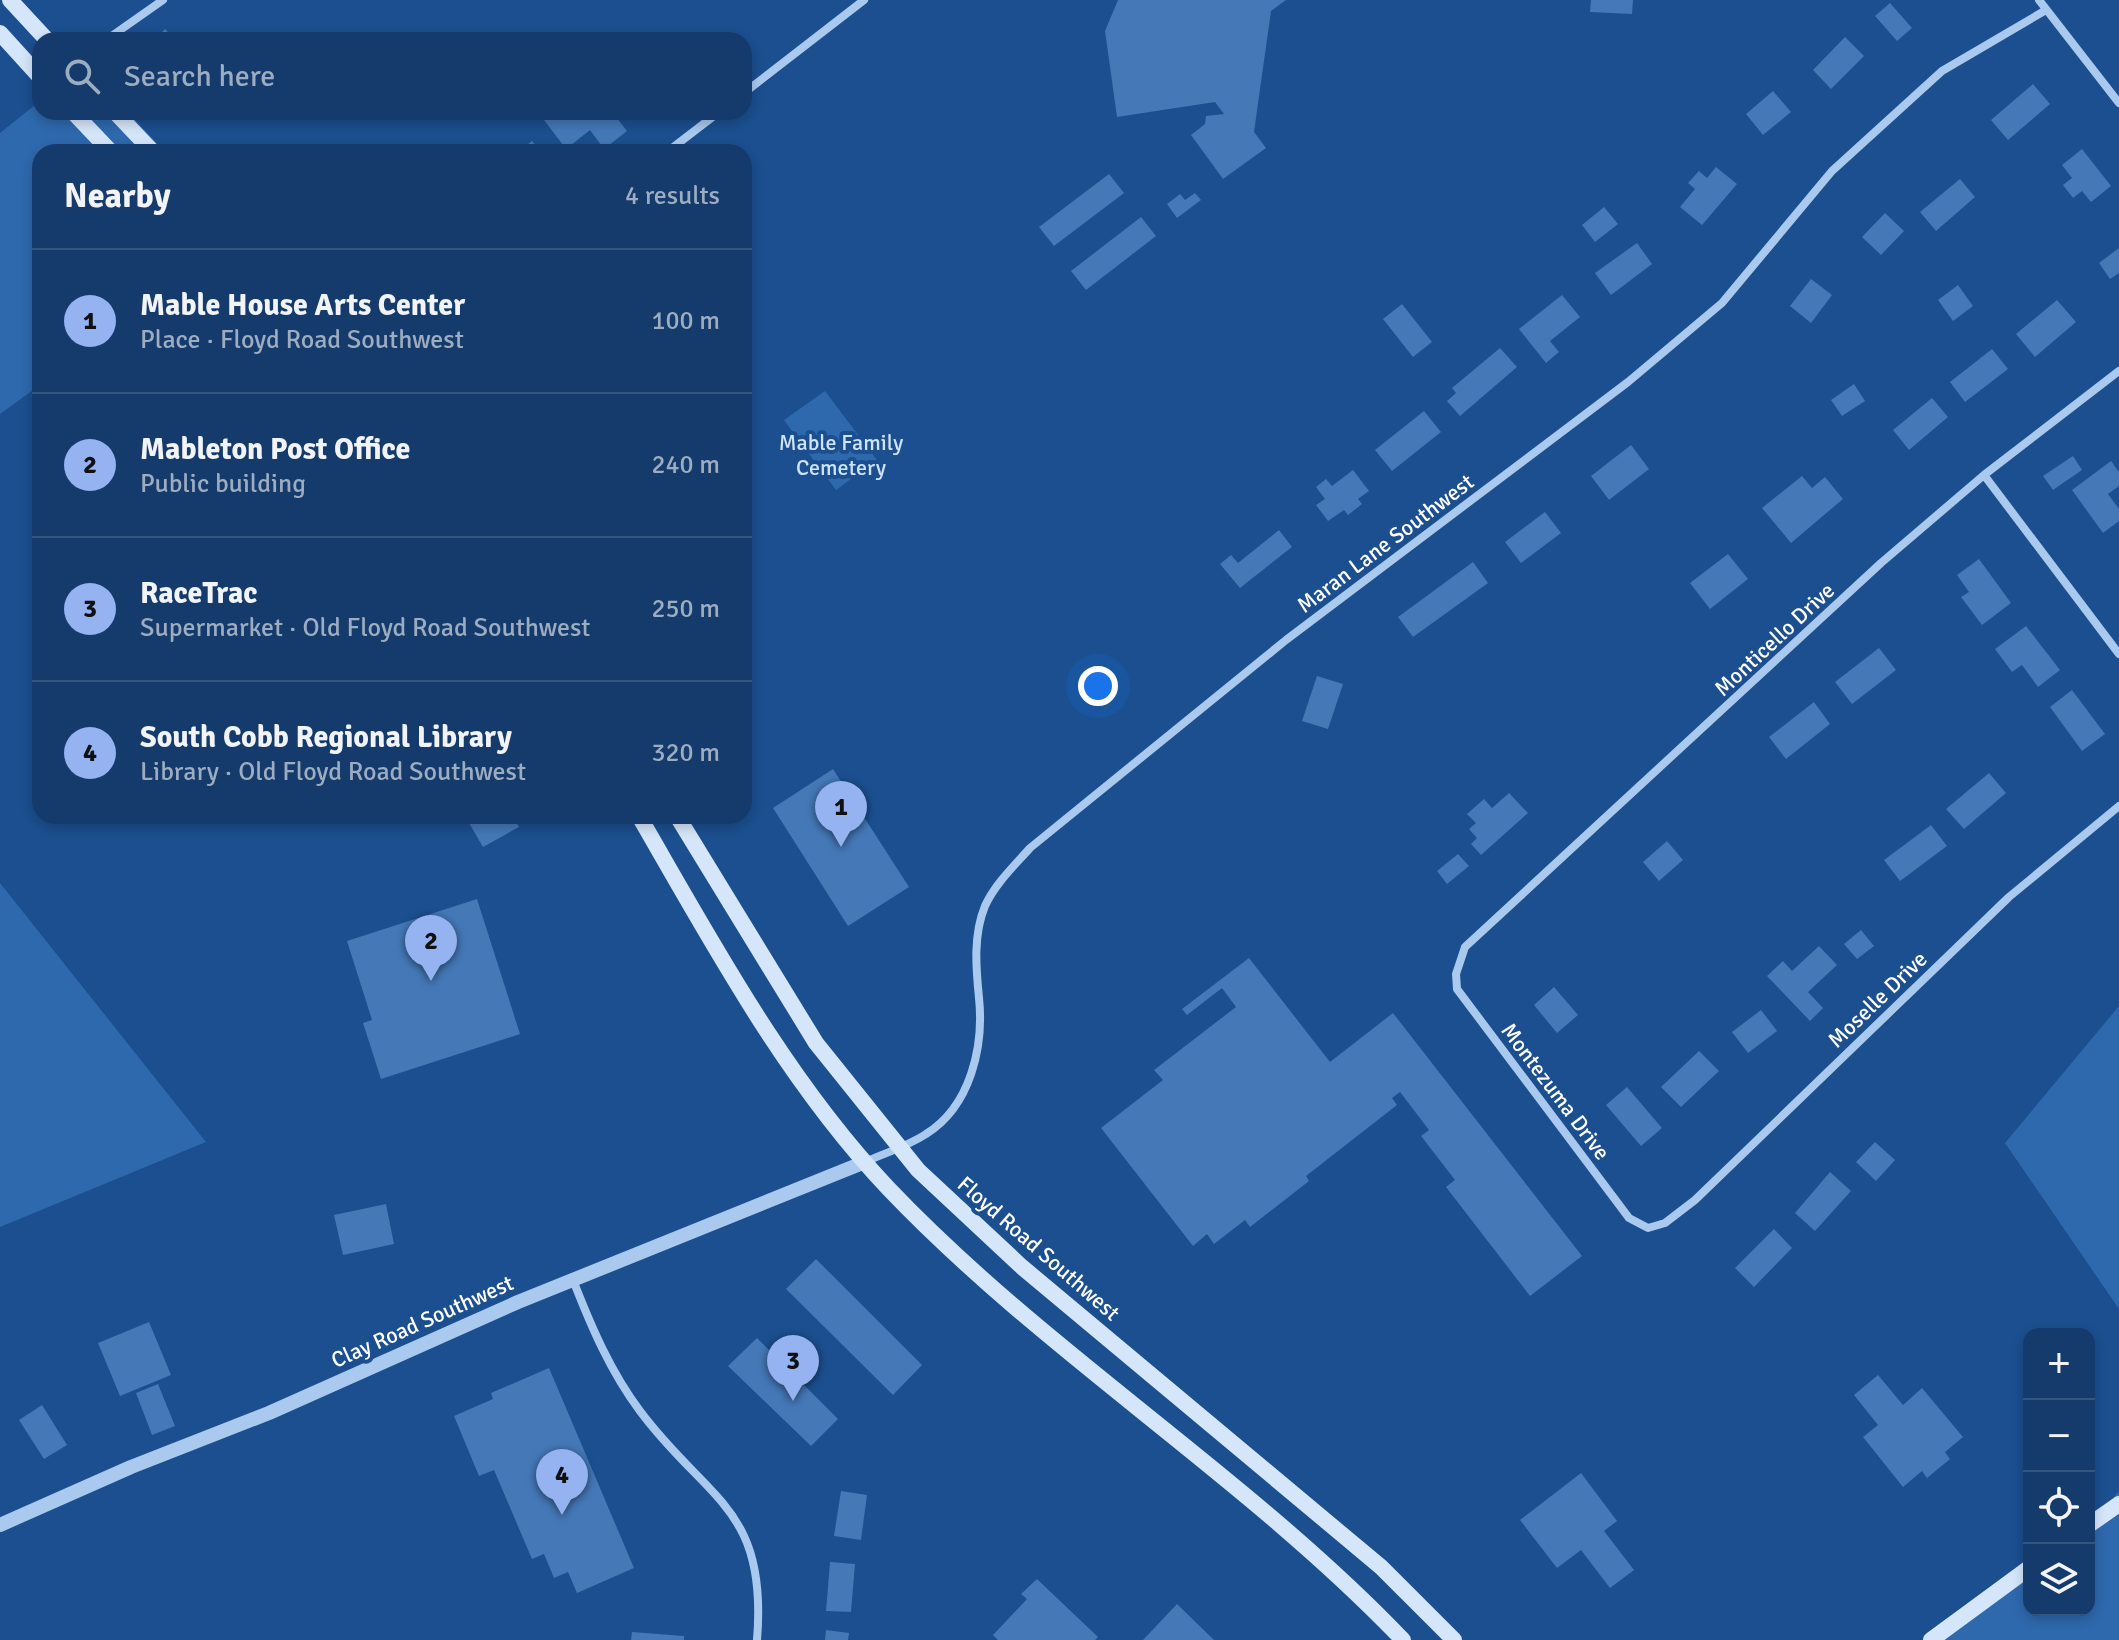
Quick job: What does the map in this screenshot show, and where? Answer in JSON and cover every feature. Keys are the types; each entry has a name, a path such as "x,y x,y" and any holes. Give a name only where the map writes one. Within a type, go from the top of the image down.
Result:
{"main road":[{"path":"10,0 40,32"},
{"path":"0,33 32,68"},
{"path":"81,120 103,144"},
{"path":"123,120 145,144"},
{"path":"644,824 760,1020 865,1162 963,1261 1079,1362 1327,1566 1403,1640"},
{"name":"Floyd Road Southwest","path":"682,824 816,1043 898,1148 1022,1267 1381,1567 1454,1640"},
{"path":"2095,1521 2119,1504"},
{"path":"1931,1640 2023,1572"}],"street":[{"path":"117,32 163,0"},
{"path":"752,87 864,0"},
{"path":"2039,0 2119,103"},
{"name":"Maran Lane Southwest","path":"865,1162 928,1133 945,1117 976,1065 982,1029 977,941 985,907 1002,880 1030,848 1286,640 1628,382 1722,303 1832,171 1942,71 2046,10"},
{"path":"677,144 709,120"},
{"name":"Monticello Drive","path":"1465,947 1870,574 1984,475 2119,371"},
{"path":"1984,475 2119,654"},
{"name":"Moselle Drive","path":"1665,1223 1695,1200 2009,897 2119,806"},
{"name":"Montezuma Drive","path":"1465,947 1456,974 1457,989 1629,1218 1648,1228 1665,1223"},
{"name":"Clay Road Southwest","path":"0,1525 131,1467 269,1413 573,1280 865,1162"},
{"path":"573,1280 623,1386 642,1414 728,1506 735,1519 753,1558 760,1601 757,1640"}],"green space":[{"path":"32,107 32,120 135,120 158,144 32,144 32,391 0,414 0,133"},
{"name":"Mable Family Cemetery","path":"825,391 877,460 836,490 784,420"},
{"path":"0,883 206,1142 0,1227"},
{"path":"2119,1006 2119,1309 2005,1143"},
{"path":"2119,1491 2119,1640 1928,1640 2023,1571 2023,1616 2095,1616 2095,1518"}],"building":[{"path":"1118,0 1286,0 1271,11 1254,132 1266,148 1223,179 1191,135 1205,124 1206,116 1224,114 1215,102 1117,117 1105,31"},
{"path":"1591,0 1633,0 1632,14 1590,12"},
{"path":"1890,3 1912,28 1897,41 1875,16"},
{"path":"1845,37 1864,56 1831,89 1813,70"},
{"path":"2033,84 2050,104 2008,140 1991,120"},
{"path":"1773,91 1791,112 1763,135 1746,114"},
{"path":"544,120 618,120 627,131 610,144 600,144 590,130 572,144 562,144"},
{"path":"2082,149 2111,186 2091,202 2082,191 2073,198 2063,185 2072,178 2062,165"},
{"path":"1716,167 1737,184 1702,225 1680,207 1695,189 1688,183 1699,171 1707,178"},
{"path":"1109,174 1124,193 1054,246 1039,227"},
{"path":"1960,179 1975,197 1936,231 1920,212"},
{"path":"1195,193 1201,200 1177,218 1167,204 1180,194 1185,200"},
{"path":"1604,207 1618,224 1595,242 1582,225"},
{"path":"1885,213 1904,231 1881,255 1862,237"},
{"path":"1141,217 1156,236 1086,290 1071,271"},
{"path":"1637,243 1652,264 1611,295 1595,273"},
{"path":"2119,248 2119,273 2110,279 2099,263"},
{"path":"1811,279 1832,295 1811,323 1790,306"},
{"path":"1958,285 1973,306 1953,321 1938,300"},
{"path":"1562,295 1580,317 1550,341 1559,352 1546,363 1519,329"},
{"path":"2057,300 2076,322 2035,357 2016,334"},
{"path":"1402,304 1432,342 1413,357 1383,319"},
{"path":"1500,348 1517,367 1460,416 1447,401 1456,393 1452,388"},
{"path":"1992,349 2008,369 1965,402 1950,382"},
{"path":"1854,384 1865,401 1842,416 1831,400"},
{"path":"1932,398 1948,417 1909,450 1893,430"},
{"path":"1424,411 1441,432 1392,471 1375,450"},
{"path":"1631,445 1649,469 1609,500 1591,476"},
{"path":"2073,456 2082,470 2053,490 2043,476"},
{"path":"2111,461 2119,472 2119,486 2108,494 2119,509 2119,521 2103,533 2072,490"},
{"path":"1353,470 1369,491 1358,499 1362,504 1348,515 1344,510 1328,521 1316,505 1325,499 1316,487 1326,479 1332,486"},
{"path":"1802,476 1812,488 1825,477 1843,499 1791,543 1762,508"},
{"path":"1545,512 1561,533 1521,563 1505,542"},
{"path":"1279,530 1292,547 1240,588 1220,564 1231,555 1238,563"},
{"path":"1728,554 1748,579 1710,609 1690,583"},
{"path":"1979,559 2011,603 1982,625 1961,597 1969,592 1957,575"},
{"path":"1473,562 1488,583 1413,637 1398,617"},
{"path":"2026,626 2060,670 2038,687 2022,665 2012,672 1995,649"},
{"path":"1879,648 1896,670 1852,704 1835,682"},
{"path":"1317,676 1343,684 1328,729 1302,721"},
{"path":"2072,690 2105,734 2082,751 2050,707"},
{"path":"1814,702 1830,724 1786,759 1769,737"},
{"path":"833,769 909,887 848,926 773,808"},
{"path":"1989,773 2006,793 1964,829 1946,809"},
{"path":"1509,793 1528,813 1481,855 1471,844 1477,838 1469,829 1476,823 1467,814 1484,799 1492,808"},
{"path":"470,824 517,824 519,827 483,847"},
{"path":"1931,825 1947,846 1900,881 1884,860"},
{"path":"1667,841 1683,860 1659,881 1643,862"},
{"path":"1458,854 1469,866 1447,884 1437,871"},
{"path":"477,899 520,1034 381,1079 363,1023 372,1020 347,941"},
{"path":"1861,930 1874,946 1857,959 1844,944"},
{"path":"1819,946 1837,965 1808,992 1823,1008 1810,1021 1767,976 1783,961 1792,971"},
{"path":"1249,958 1330,1062 1393,1013 1582,1256 1530,1296 1446,1187 1455,1180 1421,1136 1429,1130 1400,1092 1392,1098 1397,1105 1306,1176 1309,1181 1250,1227 1245,1220 1214,1244 1207,1234 1193,1246 1101,1128 1163,1080 1154,1070 1236,1007 1222,988 1187,1015 1182,1009"},
{"path":"1554,987 1578,1015 1557,1033 1534,1005"},
{"path":"1761,1010 1777,1031 1748,1053 1732,1032"},
{"path":"1699,1051 1719,1071 1681,1107 1661,1087"},
{"path":"1627,1087 1662,1128 1641,1146 1606,1105"},
{"path":"1875,1142 1895,1160 1876,1181 1856,1162"},
{"path":"1830,1172 1851,1191 1815,1231 1795,1213"},
{"path":"386,1204 394,1244 343,1255 334,1215"},
{"path":"1774,1229 1792,1248 1754,1287 1735,1268"},
{"path":"816,1259 922,1365 893,1395 786,1289"},
{"path":"149,1322 171,1375 120,1396 98,1343"},
{"path":"757,1338 838,1419 811,1446 728,1366"},
{"path":"549,1368 634,1568 577,1593 568,1572 554,1578 544,1554 532,1559 494,1470 479,1476 454,1416 493,1399 491,1393"},
{"path":"1878,1375 1903,1405 1922,1388 1963,1437 1945,1452 1950,1459 1927,1478 1922,1471 1903,1487 1863,1437 1878,1425 1854,1395"},
{"path":"158,1384 175,1426 152,1435 136,1393"},
{"path":"42,1405 67,1445 44,1459 19,1420"},
{"path":"1581,1473 1617,1521 1604,1531 1634,1570 1610,1588 1581,1550 1557,1568 1520,1520"},
{"path":"841,1491 867,1495 861,1540 834,1536"},
{"path":"830,1562 855,1564 851,1612 826,1611"},
{"path":"1037,1579 1098,1637 1095,1640 998,1640 993,1635 1027,1599 1021,1594"},
{"path":"1177,1604 1214,1640 1143,1640"},
{"path":"826,1630 849,1633 848,1640 825,1640"},
{"path":"632,1632 684,1636 684,1640 631,1640"}],"place":[{"name":"Mable House Arts Center","path":"841,847"},
{"name":"Mableton Post Office","path":"431,981"},
{"name":"RaceTrac","path":"793,1401"},
{"name":"South Cobb Regional Library","path":"562,1515"}]}
